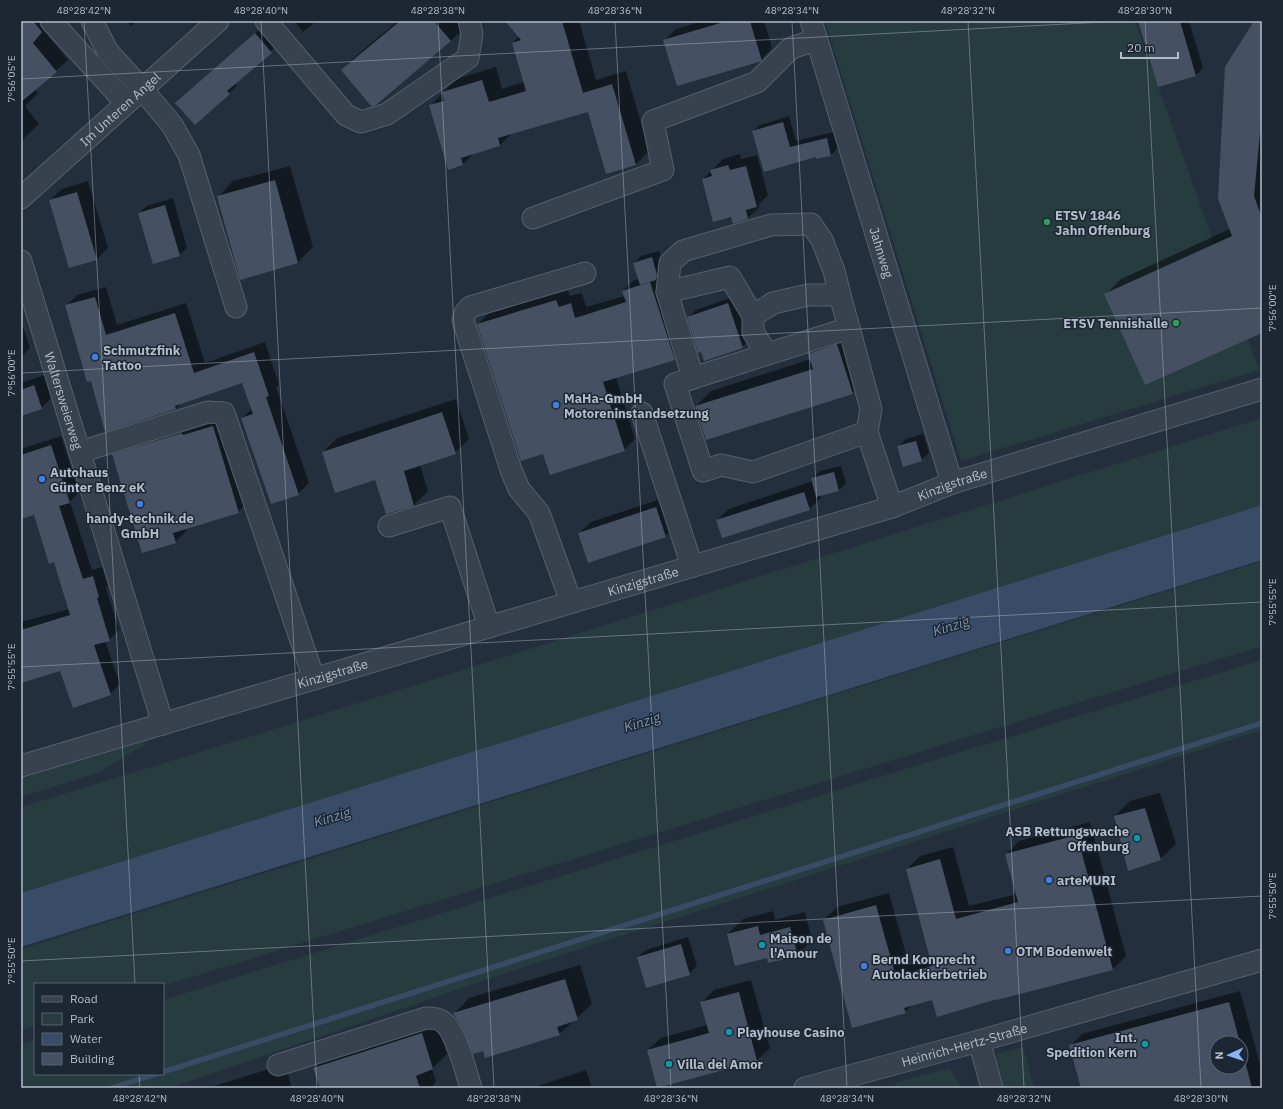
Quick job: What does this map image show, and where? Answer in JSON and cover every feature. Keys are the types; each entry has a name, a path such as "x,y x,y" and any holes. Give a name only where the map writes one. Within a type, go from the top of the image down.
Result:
{"street":[{"path":"51,21 126,103"},
{"path":"92,21 108,52 172,125 189,155 236,307"},
{"name":"Im Unteren Angel","path":"21,197 218,21"},
{"path":"266,21 346,115 361,122 388,114 468,58 472,34 468,21"},
{"path":"533,218 663,170 653,121 757,82 791,48 814,31"},
{"name":"Jahnweg","path":"814,31 952,483"},
{"path":"693,378 667,292 670,263 683,251 771,225 811,224 822,240 834,271 871,409 867,432 892,507"},
{"name":"Waltersweierweg","path":"21,261 164,724"},
{"path":"571,602 540,513 519,489 510,470 463,320 465,313 470,307 585,273"},
{"path":"667,292 730,277 753,316 753,332 767,354"},
{"path":"753,316 773,303 808,295 840,294"},
{"path":"849,328 675,384 703,471 721,465 754,472 867,432"},
{"name":"Kinzigstraße","path":"21,766 892,507 952,483 1262,389"},
{"path":"80,452 208,412 224,413 314,679"},
{"path":"642,413 692,566"},
{"path":"389,526 450,507 489,627"},
{"name":"Heinrich-Hertz-Straße","path":"804,1088 979,1041 1262,960"},
{"path":"278,1065 426,1018 434,1018 444,1023 452,1033 471,1088"},
{"path":"979,1041 992,1088"}],"green space":[{"name":"ETSV 1846 Jahn Offenburg","path":"825,21 1135,21 1259,370 961,461"},
{"path":"1262,418 1262,505 21,893 21,807 320,715"},
{"path":"1262,561 1262,646 164,986 164,983 34,983 34,1026 21,1030 21,949"},
{"path":"1262,660 1262,730 509,972 170,1088 21,1088 21,1044 34,1040 34,1075 164,1075 164,1000 921,764"},
{"path":"149,736 144,745 97,773 21,797 21,774"},
{"path":"1023,1047 1034,1088 1001,1088 994,1063 997,1054"},
{"path":"949,1068 958,1081 960,1088 896,1088 895,1083"}],"water":[{"name":"Kinzig","path":"1262,505 1262,560 21,947 21,893"}],"building":[{"path":"21,21 33,21 42,32 33,43 57,72 21,102"},
{"path":"400,21 434,21 451,41 376,105 371,106 341,70"},
{"path":"505,21 562,21 583,93 612,84 636,165 606,174 588,112 498,138 500,146 461,158 463,165 448,170 429,105 444,101 442,92 482,80 489,102 526,91 512,43 521,40"},
{"path":"727,21 750,21 762,61 677,86 663,40"},
{"path":"1138,21 1180,21 1196,76 1158,87"},
{"path":"1254,21 1262,21 1262,112 1254,196 1262,218 1262,333 1145,385 1104,294 1232,236 1218,199 1225,67"},
{"path":"255,33 272,53 227,91 230,94 195,125 175,103"},
{"path":"783,122 790,147 827,138 831,156 816,159 816,157 764,172 752,131"},
{"path":"728,165 730,170 746,166 757,207 746,210 748,219 733,224 731,217 713,222 702,179 712,176 710,170"},
{"path":"275,180 298,263 240,280 217,196"},
{"path":"77,192 97,260 69,268 49,200"},
{"path":"165,205 180,256 153,264 138,213"},
{"path":"652,257 657,275 656,280 640,285 633,263"},
{"path":"650,282 675,360 603,382 625,451 550,475 543,454 521,461 477,324 556,300 559,307 571,303 575,318 626,302 622,291"},
{"path":"95,297 106,335 175,313 194,373 254,352 269,396 266,397 299,495 271,504 241,418 253,414 242,383 175,406 176,409 105,432 91,381 87,382 65,305"},
{"path":"728,303 743,348 704,361 701,352 698,353 687,317"},
{"path":"837,344 853,394 706,440 695,406 813,369 808,354"},
{"path":"34,385 42,409 21,416 21,390"},
{"path":"442,412 456,454 404,471 414,506 386,514 375,480 335,493 322,452"},
{"path":"213,426 239,513 173,533 176,543 142,553 112,454 182,433 183,435"},
{"path":"916,441 922,461 903,467 897,446"},
{"path":"51,445 70,503 59,506 83,579 93,576 99,597 97,598 110,641 94,645 111,695 73,708 60,671 21,683 21,630 70,615 54,562 49,564 34,515 21,519 21,455"},
{"path":"834,472 839,491 816,497 811,478"},
{"path":"804,492 810,510 722,538 716,520"},
{"path":"656,507 666,537 588,563 578,533"},
{"name":"ASB Rettungswache Offenburg","path":"1145,808 1161,860 1128,871 1114,816"},
{"path":"1077,835 1113,970 997,999 937,1017 932,1000 904,1008 906,1013 852,1028 823,920 876,905 896,977 932,966 906,869 940,859 956,919 1018,902 1005,854"},
{"name":"Maison de l'Amour","path":"758,926 760,935 790,927 798,956 768,963 767,958 735,966 727,934"},
{"path":"681,944 690,975 646,988 637,957"},
{"path":"565,979 578,1020 557,1027 560,1035 485,1058 483,1051 473,1054 463,1029 453,1013"},
{"path":"739,992 757,1061 657,1088 647,1050 709,1033 700,1002"},
{"name":"Int. Spedition Kern","path":"1229,1002 1238,1035 1209,1035 1209,1075 1249,1075 1252,1088 1081,1088 1069,1045"},
{"path":"422,1033 433,1069 416,1076 420,1088 320,1088 313,1068"}],"waterway":[{"path":"164,1072 1262,723"},
{"path":"112,1088 153,1075"}],"place":[{"name":"ETSV 1846 Jahn Offenburg","path":"1047,222"},
{"name":"ETSV Tennishalle","path":"1176,323"},
{"name":"Schmutzfink Tattoo","path":"95,357"},
{"name":"MaHa-GmbH Motoreninstandsetzung","path":"556,405"},
{"name":"Autohaus Günter Benz eK","path":"42,479"},
{"name":"handy-technik.de GmbH","path":"140,504"},
{"name":"ASB Rettungswache Offenburg","path":"1137,838"},
{"name":"arteMURI","path":"1049,880"},
{"name":"Maison de l'Amour","path":"762,945"},
{"name":"OTM Bodenwelt","path":"1008,951"},
{"name":"Bernd Konprecht Autolackierbetrieb","path":"864,966"},
{"name":"Playhouse Casino","path":"729,1032"},
{"name":"Int. Spedition Kern","path":"1145,1044"},
{"name":"Villa del Amor","path":"669,1064"}]}
